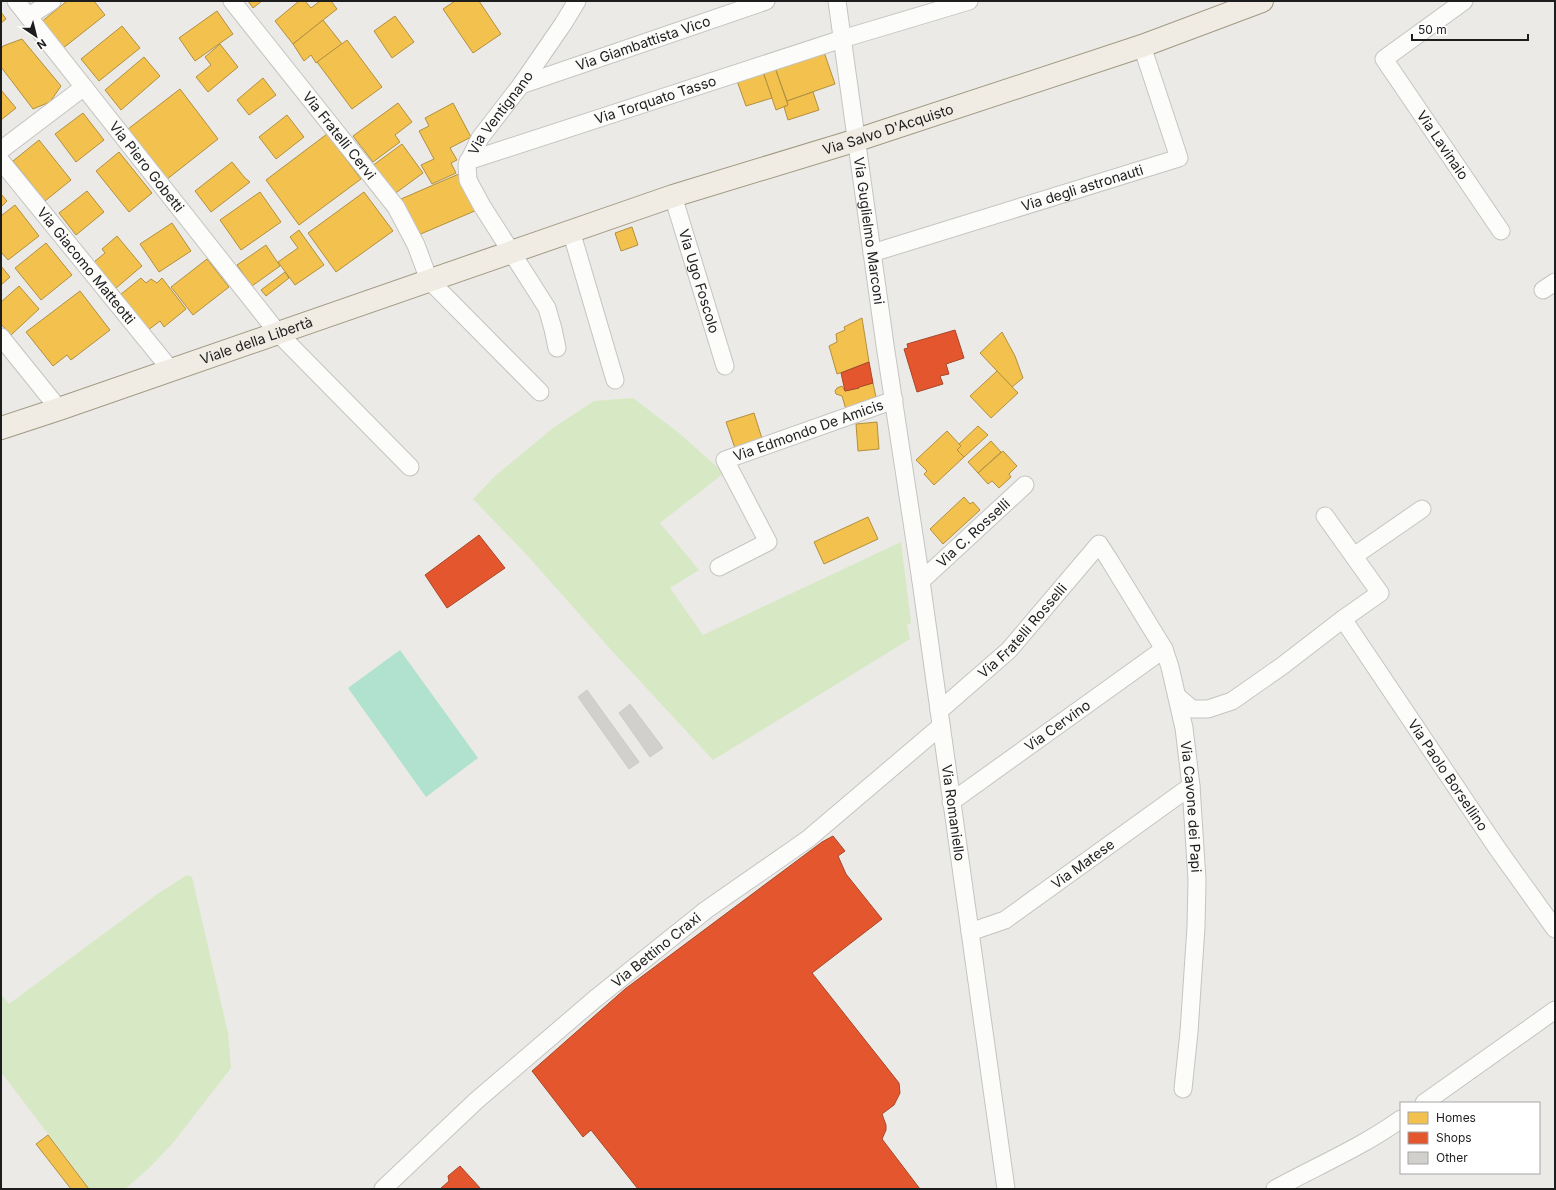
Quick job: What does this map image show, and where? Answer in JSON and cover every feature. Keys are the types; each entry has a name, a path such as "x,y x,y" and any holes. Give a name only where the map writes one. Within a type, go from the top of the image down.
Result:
{"main road":[{"name":"Via Salvo D'Acquisto","path":"511,251 673,196 857,140 1142,46 1262,1"},
{"name":"Viale della Libertà","path":"1,428 511,251"}],"street":[{"name":"Via Piero Gobetti","path":"16,1 278,333 410,467"},
{"path":"29,16 52,1"},
{"name":"Via Fratelli Cervi","path":"232,1 396,207 416,245 429,280"},
{"name":"Via Ventignano","path":"511,251 482,206 468,180 467,164 480,138 521,85 577,1"},
{"name":"Via Giambattista Vico","path":"521,85 766,1"},
{"name":"Via Guglielmo Marconi","path":"837,1 899,438"},
{"name":"Via Torquato Tasso","path":"468,161 842,39 969,1"},
{"name":"Via Lavinaio","path":"1464,1 1384,58 1501,231"},
{"name":"Via degli astronauti","path":"872,253 1179,158 1142,46"},
{"path":"1,150 84,87"},
{"name":"Via Giacomo Matteotti","path":"1,161 171,370"},
{"name":"Via Ugo Foscolo","path":"673,196 725,366"},
{"path":"571,231 615,380"},
{"path":"511,251 547,308 557,348"},
{"path":"429,280 540,392"},
{"path":"1,337 59,409"},
{"name":"Via Edmondo De Amicis","path":"719,567 768,542 725,460 894,400"},
{"name":"Via Romaniello","path":"899,438 921,581 1006,1189"},
{"name":"Via C. Rosselli","path":"921,581 1025,485"},
{"path":"1354,556 1422,509"},
{"path":"1178,697 1192,708 1208,709 1232,701 1282,666 1343,619 1380,593 1325,516"},
{"name":"Via Cavone dei Papi","path":"1099,544 1164,649 1178,697 1184,728 1191,786 1197,880 1196,926 1189,1032 1183,1089"},
{"name":"Via Fratelli Rosselli","path":"940,718 1009,650 1099,544"},
{"name":"Via Paolo Borsellino","path":"1343,619 1497,848 1555,929"},
{"name":"Via Cervino","path":"951,802 1164,649"},
{"name":"Via Bettino Craxi","path":"384,1189 477,1100 593,1001 706,910 808,839 940,718"},
{"name":"Via Matese","path":"970,932 1005,920 1191,786"},
{"path":"1425,1102 1555,1010"},
{"path":"1275,1189 1352,1150 1385,1131 1400,1120"}],"green space":[{"path":"633,398 679,433 724,473 660,523 699,570 670,588 703,635 901,542 911,623 907,625 910,639 713,760 613,652 526,554 473,499 495,476 553,428 594,401"},
{"path":"400,650 478,758 426,797 348,688"},
{"path":"187,875 192,877 228,1033 231,1068 172,1144 149,1168 125,1189 90,1189 1,1072 1,994 9,1004 156,895"}],"building: Homes":[{"path":"67,1 94,1 105,15 62,49 40,23"},
{"path":"248,1 262,1 253,8"},
{"path":"299,1 305,1 311,8 320,1 331,1 337,9 293,44 275,21"},
{"path":"455,1 479,1 501,34 473,53 443,9"},
{"path":"217,11 233,34 195,61 179,38"},
{"path":"1,12 6,19 1,23"},
{"path":"395,16 414,42 392,58 374,31"},
{"path":"323,20 342,44 316,63 311,55 304,61 293,44"},
{"path":"122,26 140,48 99,81 81,59"},
{"path":"22,39 61,86 50,102 33,109 1,67 1,49 3,46"},
{"path":"347,40 382,87 352,109 317,62"},
{"path":"220,44 238,67 208,92 196,77 211,65 205,57"},
{"path":"823,49 835,84 787,101 774,65"},
{"path":"144,57 160,76 121,110 105,90"},
{"path":"774,65 788,105 776,110 762,69"},
{"path":"762,69 772,98 746,106 736,78"},
{"path":"263,78 276,95 249,115 237,100"},
{"path":"180,89 218,139 166,180 128,129"},
{"path":"1,90 16,108 1,120"},
{"path":"813,92 819,110 788,120 784,107 788,105 787,101"},
{"path":"398,103 412,122 395,135 400,142 373,162 353,136"},
{"path":"453,103 471,137 450,148 457,160 451,163 456,173 432,184 421,165 434,159 419,131 429,126 425,118"},
{"path":"83,113 104,140 76,162 55,134"},
{"path":"287,115 304,137 276,159 259,137"},
{"path":"327,134 361,179 299,225 266,180"},
{"path":"39,140 71,180 45,201 13,161"},
{"path":"402,144 423,173 393,195 372,166"},
{"path":"119,152 152,193 129,212 96,171"},
{"path":"232,162 250,182 211,212 195,191"},
{"path":"461,173 477,210 416,236 401,199"},
{"path":"87,191 104,212 76,235 59,213"},
{"path":"260,192 281,222 241,250 220,220"},
{"path":"364,192 393,231 336,272 308,233"},
{"path":"1,194 7,201 1,207"},
{"path":"15,205 39,236 8,260 1,252 1,216"},
{"path":"172,223 191,251 159,272 140,244"},
{"path":"632,227 638,245 621,251 615,233"},
{"path":"299,230 324,265 295,285 278,262 298,248 290,237"},
{"path":"117,236 142,266 116,288 94,262 105,253 102,249"},
{"path":"46,243 72,275 41,300 15,268"},
{"path":"266,245 280,266 252,286 237,265"},
{"path":"207,259 229,287 193,315 171,287"},
{"path":"1,266 10,277 1,285"},
{"path":"285,272 289,278 266,296 261,290"},
{"path":"141,278 146,283 151,279 157,283 162,278 186,309 164,327 160,321 143,334 115,299"},
{"path":"19,286 39,309 11,335 1,324 1,302"},
{"path":"80,291 110,330 71,360 67,355 53,366 26,332"},
{"path":"862,318 869,362 837,374 829,346 837,342 836,334 845,330 844,327"},
{"path":"1002,332 1015,356 1023,378 1012,387 980,353"},
{"path":"997,371 1018,393 991,418 970,396"},
{"path":"873,383 877,402 847,413 842,396 836,394 835,391 837,388 842,386 845,391"},
{"path":"754,413 764,445 737,454 726,422"},
{"path":"877,422 879,449 858,451 856,424"},
{"path":"978,426 988,435 964,457 957,450 961,446 959,444"},
{"path":"947,431 961,446 957,450 964,457 934,485 924,474 927,471 916,460"},
{"path":"991,441 1001,452 978,473 968,462"},
{"path":"1003,451 1017,466 1009,474 1011,477 999,488 992,481 988,484 978,473"},
{"path":"964,497 970,504 973,502 980,510 943,544 930,529"},
{"path":"868,517 878,539 824,564 814,542"},
{"path":"48,1135 89,1189 71,1189 36,1144"}],"building: Shops":[{"path":"955,330 964,358 946,364 949,374 940,376 943,384 917,392 904,349 908,348 907,344"},
{"path":"869,362 873,383 845,391 841,373"},
{"path":"479,535 505,568 447,608 425,575"},
{"path":"833,836 845,851 838,856 846,874 882,919 812,973 899,1083 900,1093 894,1105 882,1114 886,1125 886,1130 882,1139 920,1189 638,1189 591,1130 583,1137 532,1071 625,989 822,842"},
{"path":"460,1166 481,1189 440,1189 449,1181 448,1176"}],"building: Other":[{"path":"587,690 639,762 629,769 578,697"},
{"path":"630,704 663,748 650,757 619,713"}]}
